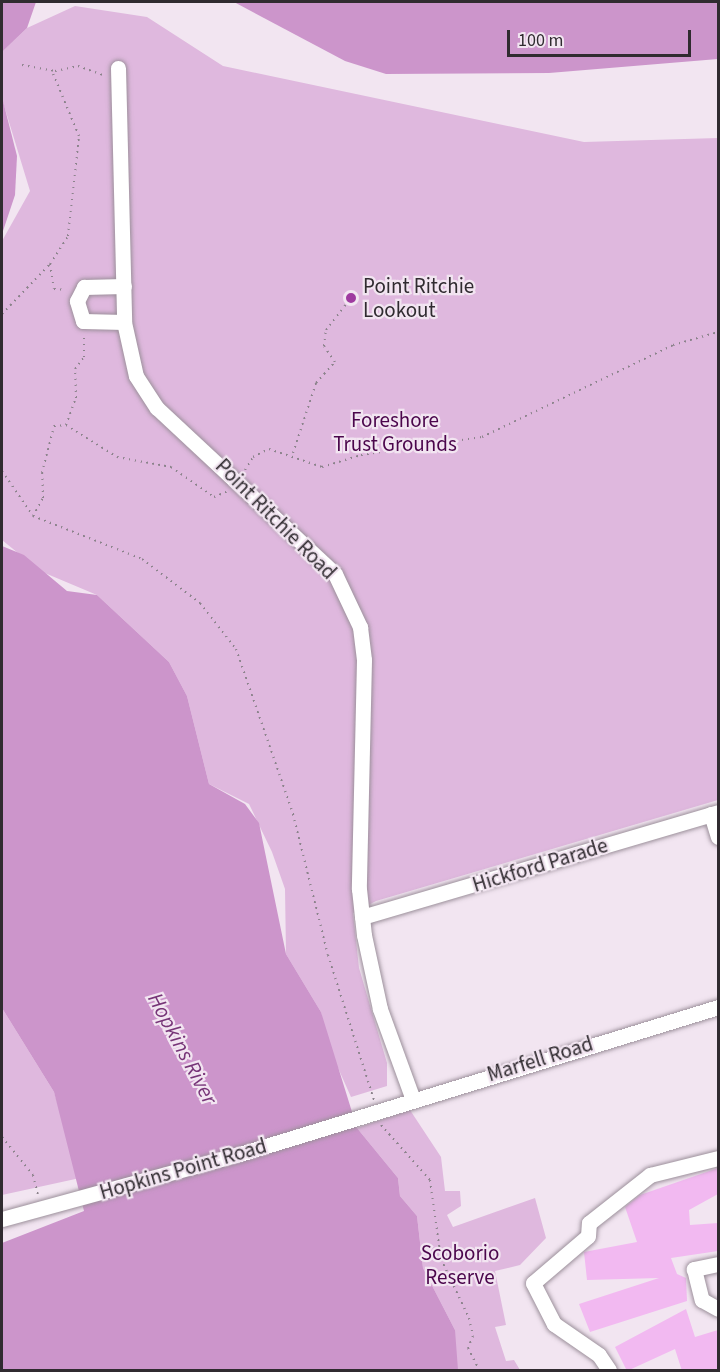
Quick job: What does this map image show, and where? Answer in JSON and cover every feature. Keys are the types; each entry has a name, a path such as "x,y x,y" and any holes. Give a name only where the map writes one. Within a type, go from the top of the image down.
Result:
{"street":[{"name":"Point Ritchie Road","path":"118,75 124,322 130,357 151,399 239,479 335,574 360,627 364,660 362,917 380,1009 412,1097"},
{"path":"124,286 84,287 77,301 83,321 124,322"},
{"path":"715,813 718,837"},
{"name":"Hickford Parade","path":"362,917 715,813"},
{"name":"Marfell Road","path":"369,1111 718,1007"},
{"name":"Hopkins Point Road","path":"2,1219 73,1201 369,1111"},
{"path":"609,1371 599,1355 554,1324 533,1282 588,1236 589,1223 650,1175 718,1158"},
{"path":"718,1264 694,1269 702,1300 718,1309"}],"path":[{"path":"22,65 52,71 78,66 118,75"},
{"path":"2,314 50,264 68,236 79,145 52,71"},
{"path":"50,264 54,289 66,290"},
{"path":"293,453 316,383 335,362 324,346 326,330 351,298"},
{"path":"66,425 76,398 75,369 84,357 83,321"},
{"path":"33,516 43,498 42,473 54,426 66,425 117,457 171,466 214,498 222,498 239,479 253,457 269,449 293,453 311,467 322,467 361,455 482,437 673,345 718,332"},
{"path":"2,471 33,516 142,559 200,603 236,649 293,814 369,1111 384,1134 430,1180 441,1259 469,1318 473,1336 468,1348 479,1371"},
{"path":"2,1137 33,1175 42,1209"}],"green space":[{"name":"Foreshore Trust Grounds","path":"75,6 147,17 223,66 584,142 718,138 718,800 376,901 353,913 359,968 387,1063 387,1086 351,1097 326,1041 321,1012 286,954 285,889 272,852 249,804 209,784 187,696 169,662 97,595 40,571 2,540 2,241 30,191 2,99 2,52 27,28"},
{"path":"2,1008 54,1092 80,1178 2,1195"},
{"name":"Scoborio Reserve","path":"410,1110 441,1157 445,1191 460,1191 461,1206 447,1215 453,1227 535,1198 546,1238 520,1265 495,1271 506,1325 495,1327 506,1361 514,1360 520,1370 458,1370 454,1362 455,1330 423,1268 417,1216 400,1196 398,1178 357,1128"}],"water":[{"path":"2,2 36,2 27,28 2,52"},
{"path":"234,2 718,2 718,59 549,73 386,74 345,61"},
{"path":"2,97 17,156 15,195 2,234"},
{"name":"Hopkins River","path":"2,546 24,555 67,591 97,595 169,662 187,696 209,784 245,804 259,823 286,954 321,1012 357,1128 398,1178 400,1196 417,1216 423,1268 455,1330 458,1370 2,1370 2,1243 84,1211 54,1092 2,1008"}],"building":[{"path":"718,1168 718,1194 689,1210 690,1225 718,1223 718,1251 671,1258 677,1274 686,1278 687,1301 590,1332 579,1304 659,1278 587,1280 584,1252 637,1242 625,1207 640,1195"},
{"path":"686,1309 695,1337 718,1330 718,1371 682,1371 675,1349 627,1371 615,1347"}],"place":[{"name":"Point Ritchie Lookout","path":"351,298"}]}
